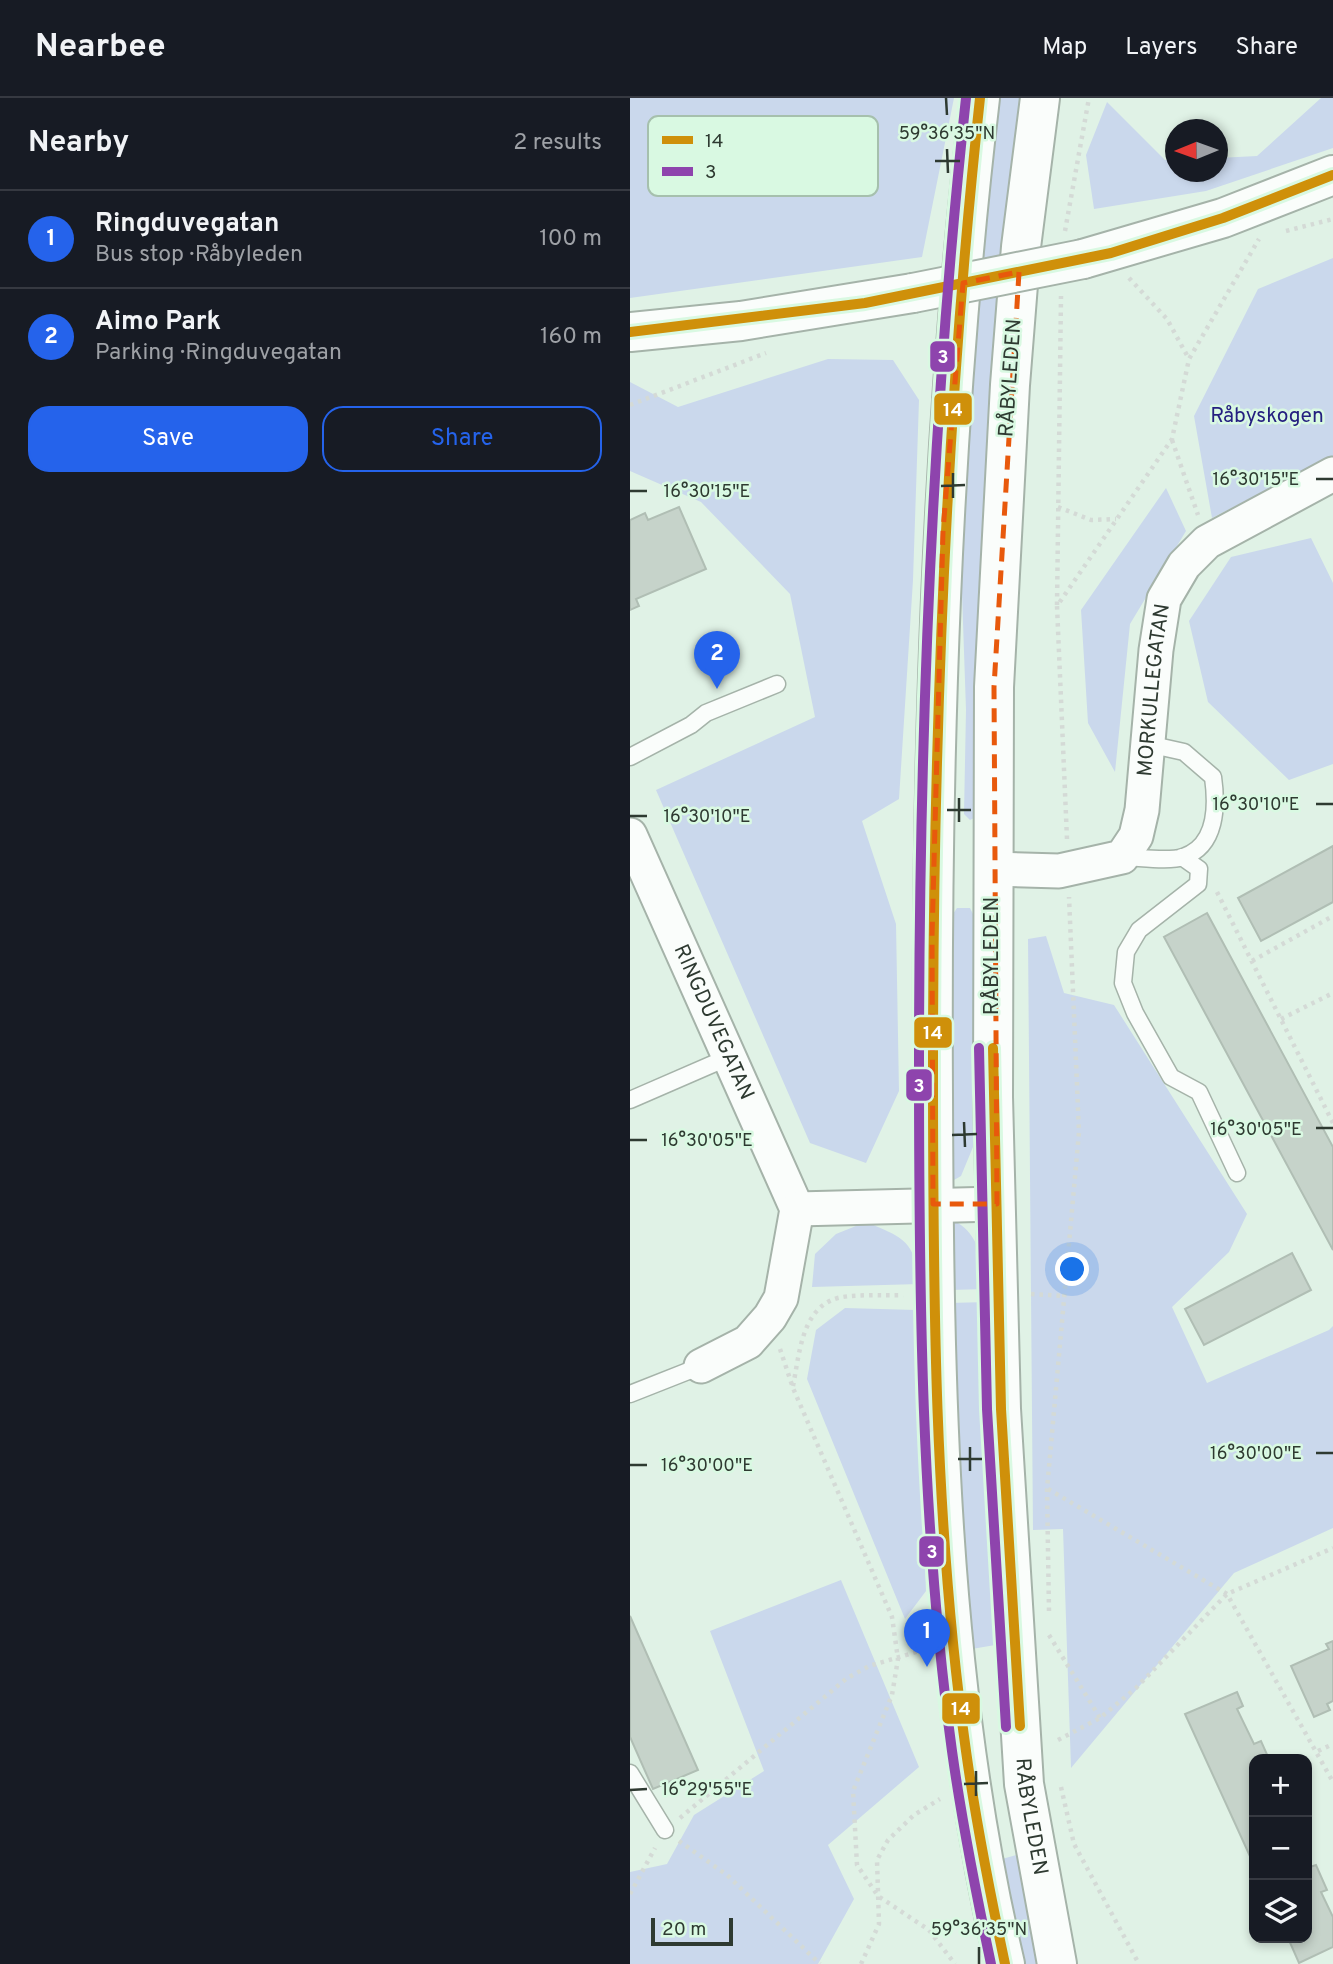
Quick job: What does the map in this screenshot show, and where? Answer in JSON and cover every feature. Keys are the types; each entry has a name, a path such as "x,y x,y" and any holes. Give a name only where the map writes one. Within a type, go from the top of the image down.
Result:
{"main road":[{"path":"980,98 943,531 934,869 933,1204 937,1376 948,1601 972,1798 1005,1964"},
{"name":"RÅBYLEDEN","path":"1040,98 1021,247 1010,385 994,687 993,1097 1001,1409 1024,1784 1057,1964"},
{"path":"1223,218 1333,175"},
{"path":"630,332 741,321 914,293 1074,246 1333,194"},
{"name":"RÅBYLEDEN","path":"934,869 992,869"}],"street":[{"name":"MORKULLEGATAN","path":"1122,857 1136,836 1142,810 1164,599 1184,565 1207,542 1333,474"},
{"name":"RINGDUVEGATAN","path":"630,835 797,1209"},
{"path":"992,869 1059,871 1122,857"},
{"path":"701,1366 748,1342 770,1317 781,1298 797,1209 997,1204"}],"lane":[{"path":"630,757 691,725 706,713 777,684"},
{"path":"1122,857 1182,857 1204,843 1218,808 1213,777 1184,752 1148,744"},
{"path":"1182,857 1199,869 1198,884 1139,930 1126,952 1123,983 1140,1023 1171,1077 1199,1092 1237,1173"},
{"path":"630,1100 729,1057"},
{"path":"630,1394 701,1366"},
{"path":"630,1773 665,1830"}],"path":[{"path":"1074,246 1089,98"},
{"path":"1284,232 1333,219"},
{"path":"1259,238 1272,235"},
{"path":"1129,278 1167,319 1189,359"},
{"path":"1057,606 1061,294"},
{"path":"630,405 778,349"},
{"path":"1171,439 1207,542"},
{"path":"1058,507 1091,520 1117,519"},
{"path":"1199,869 1218,893 1333,1123"},
{"path":"1252,961 1333,916"},
{"path":"1281,1019 1333,993"},
{"path":"770,1317 793,1388 892,1617 898,1659 892,1695 853,1791 858,1865 878,1896 929,1930 955,1964"},
{"path":"1047,1489 1227,1594 1318,1751 1333,1782"},
{"path":"1058,1740 1100,1718 1136,1688 1227,1594 1333,1549"},
{"path":"1049,1636 1100,1718"},
{"path":"630,1894 665,1830 846,1679 869,1666 927,1649"},
{"path":"1318,1751 1333,1744"},
{"path":"1060,1784 1074,1844 1139,1964"},
{"path":"861,1964 879,1924 877,1860 888,1840 914,1815 940,1799"},
{"path":"665,1830 727,1875 820,1964"}],"highlighted area":[{"path":"1019,272 994,687 997,1204 933,1204 932,937 943,531 963,283"}],"green space":[{"path":"630,98 954,98 922,257 630,298"},
{"path":"998,98 1022,98 978,816 970,820 964,814 966,710 961,564 979,256"},
{"path":"1321,98 1333,98 1333,148 1206,191 1094,209 1086,155 1107,102 1165,160 1165,182 1228,182 1228,157 1257,156"},
{"name":"Råbyskogen","path":"1333,258 1333,456 1212,518 1194,416 1258,289"},
{"path":"828,359 893,360 919,400 913,580 899,799 862,821 896,924 899,1091 866,1163 810,1143 656,790 815,717 790,594 701,502 630,471 630,382 678,407"},
{"path":"1166,488 1186,531 1130,624 1115,772 1088,723 1081,610"},
{"path":"1311,538 1333,583 1333,764 1289,780 1208,702 1189,621 1231,557"},
{"path":"957,908 970,908 976,920 975,1123 973,1147 961,1176 954,1180 947,1173 949,920"},
{"path":"1046,936 1064,993 1114,1005 1247,1214 1229,1252 1172,1307 1207,1383 1333,1326 1333,1528 1234,1573 1071,1768 1063,1529 1033,1530 1028,939"},
{"path":"866,1222 890,1232 905,1243 915,1258 920,1284 812,1287 815,1254 836,1234"},
{"path":"956,1222 970,1234 980,1251 988,1289 949,1290 948,1228"},
{"path":"987,1302 1001,1644 966,1650 949,1303"},
{"path":"845,1308 916,1310 926,1591 905,1619 807,1379 816,1330"},
{"path":"841,1580 919,1767 828,1845 854,1899 818,1964 630,1964 630,1872 667,1864 694,1815 764,1771 710,1631"},
{"path":"1023,1853 1045,1964 1016,1964 995,1861"}],"building":[{"path":"679,507 706,569 636,599 639,606 630,610 630,520 645,513 648,520"},
{"path":"1333,846 1333,902 1261,941 1238,898"},
{"path":"1207,913 1333,1147 1333,1250 1164,937"},
{"path":"1292,1253 1311,1290 1204,1345 1185,1309"},
{"path":"630,1616 698,1770 653,1789 630,1737"},
{"path":"1333,1641 1333,1701 1327,1704 1330,1710 1314,1717 1291,1666 1329,1649 1326,1644"},
{"path":"1237,1692 1243,1706 1237,1709 1254,1744 1261,1741 1267,1754 1249,1754 1249,1854 1185,1714"},
{"path":"1316,1865 1327,1890 1321,1892 1333,1917 1333,1947 1299,1963 1290,1943 1312,1943 1312,1866"}],"transit line":[{"name":"3","path":"966,98 944,340 929,581 921,823 921,1323 928,1495 942,1666 960,1805 991,1964"},
{"name":"14","path":"980,98 958,340 943,581 935,823 935,1323 941,1495 955,1666 974,1805 1005,1964"},
{"name":"14","path":"630,332 865,303 1111,253 1223,218 1333,175"},
{"name":"3","path":"979,1048 987,1409 1006,1727"},
{"name":"14","path":"993,1048 1001,1409 1020,1726"}],"place":[{"name":"Aimo Park","path":"717,689"},
{"name":"Ringduvegatan","path":"927,1667"}]}
